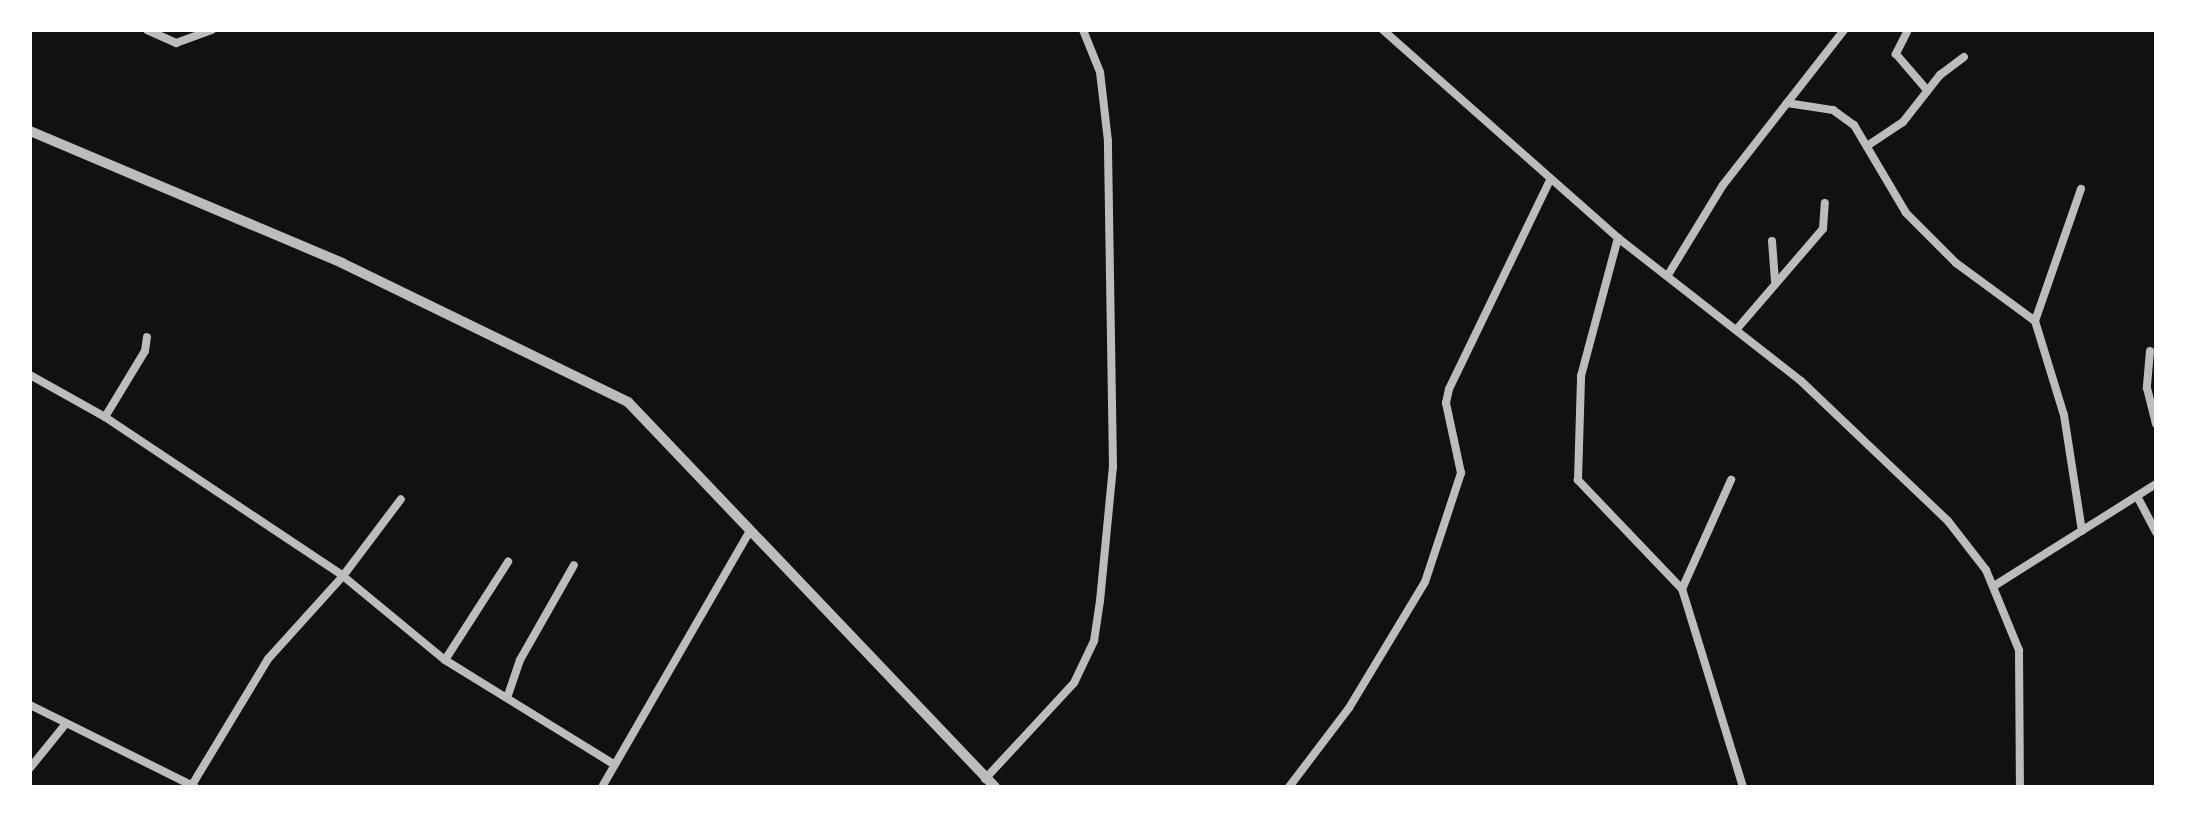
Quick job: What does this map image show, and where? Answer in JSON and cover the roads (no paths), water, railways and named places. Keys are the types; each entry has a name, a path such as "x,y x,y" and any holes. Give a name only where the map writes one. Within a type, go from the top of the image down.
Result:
{"street":[{"path":"147,30 176,43 212,30"},
{"path":"30,131 216,206 611,392 644,415 749,532 990,783 1074,683 1094,641 1100,600 1112,467 1108,141 1100,72 1083,30"},
{"path":"1383,30 1483,112 1550,180 1618,238 1801,380 1948,522 1994,586 2018,650 2024,704 2020,787"},
{"path":"1668,275 1723,185 1844,30"},
{"path":"1906,32 1896,54 1927,90"},
{"path":"1867,146 1903,122 1927,90 1964,57"},
{"path":"1787,103 1832,110 1854,125 1918,226 1956,264 2035,322 2064,415 2082,531"},
{"path":"1289,787 1349,708 1425,582 1460,473 1449,389 1550,180"},
{"path":"2035,322 2081,189"},
{"path":"1736,330 1761,307 1775,280 1823,229 1825,203"},
{"path":"1618,238 1588,339 1576,472 1598,506 1682,589 1743,787"},
{"path":"1772,241 1775,280"},
{"path":"105,416 146,351 147,338"},
{"path":"2150,351 2147,388 2156,424"},
{"path":"30,374 105,416 343,576 445,660 612,763"},
{"path":"1682,589 1711,513 1732,480"},
{"path":"1994,586 2156,484"},
{"path":"2137,496 2156,532"},
{"path":"30,705 64,726 194,786 268,659 343,576 400,499"},
{"path":"602,787 612,763 749,532"},
{"path":"445,660 508,562"},
{"path":"507,698 520,660 574,566"},
{"path":"30,768 64,726"}]}
